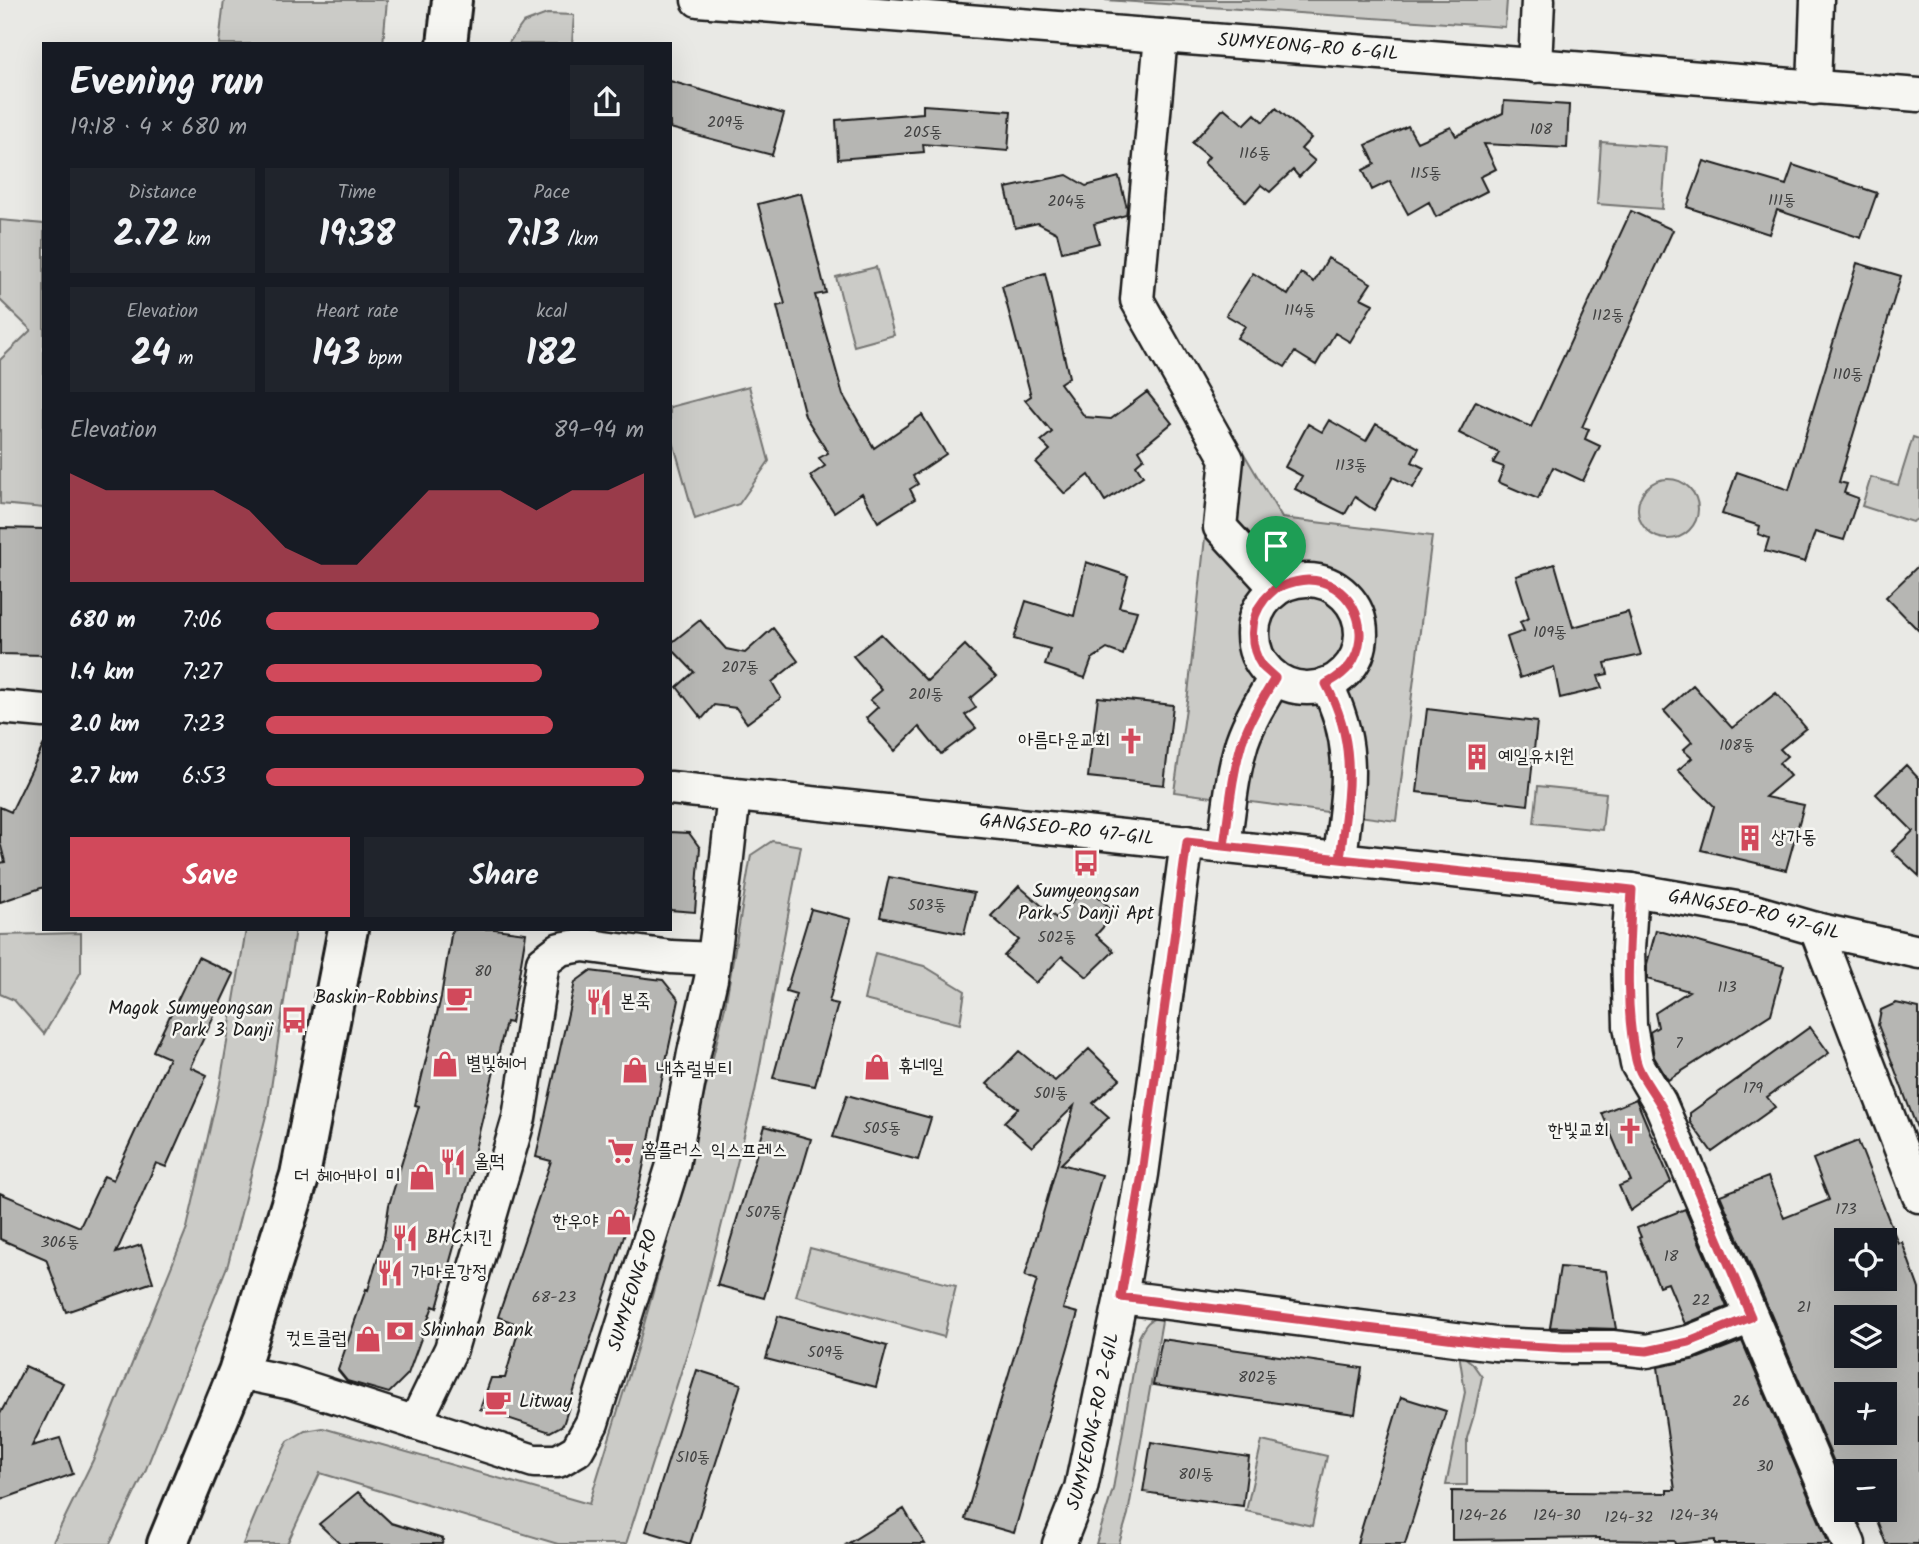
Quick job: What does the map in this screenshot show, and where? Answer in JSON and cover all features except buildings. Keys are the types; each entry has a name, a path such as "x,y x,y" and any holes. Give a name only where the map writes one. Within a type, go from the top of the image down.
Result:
{"main road":[{"path":"447,42 452,0"},
{"path":"167,1544 238,1372 300,1175 348,931"}],"street":[{"name":"SUMYEONG-RO 6-GIL","path":"698,0 1919,95"},
{"path":"1535,66 1538,0"},
{"path":"1814,88 1817,0"},
{"path":"1161,36 1137,300 1227,459 1220,527 1276,588"},
{"path":"1310,579 1328,583 1343,593 1355,608 1361,625 1360,643 1354,661 1342,675 1326,684 1308,688 1291,686 1275,678 1262,666 1252,633 1255,615 1264,600 1276,588 1293,581 1310,579"},
{"path":"1224,846 1233,781 1242,741 1256,709 1275,678"},
{"path":"1326,684 1337,706 1349,757 1349,781 1340,859"},
{"path":"0,707 42,711"},
{"name":"GANGSEO-RO 47-GIL","path":"672,788 1632,890 1754,911 1816,929 1919,952"},
{"name":"SUMYEONG-RO","path":"238,1372 292,1383 534,1461 558,1461 577,1450 592,1423 673,1165 711,979 734,795"},
{"name":"SUMYEONG-RO 2-GIL","path":"1059,1544 1081,1488 1121,1297 1142,1174 1187,842"},
{"path":"1632,890 1629,949 1630,1026 1637,1064 1660,1103 1849,1544"},
{"path":"1816,929 1919,1196"},
{"path":"415,1423 451,1349 519,1118 543,962 560,949 583,945 671,957 713,959"},
{"path":"1121,1297 1495,1344 1647,1351 1689,1342 1751,1317"}],"shaded area":[{"path":"224,0 387,0 383,42 219,42"},
{"path":"1105,0 1507,0 1505,27"},
{"path":"547,14 574,15 572,42 509,42 523,23"},
{"path":"1151,64 1148,291 1282,518 1432,536 1396,821 1174,792 1214,471 1121,306"},
{"path":"1601,142 1667,147 1662,209 1597,204"},
{"path":"0,220 42,224 42,508 0,504 0,360 31,330 0,300"},
{"path":"876,267 894,335 854,346 836,277"},
{"path":"749,386 769,461 739,504 695,519 672,438 672,406"},
{"path":"1913,437 1919,439 1919,518 1912,522 1862,506 1871,477 1898,485"},
{"path":"1668,479 1685,484 1693,492 1698,509 1693,526 1685,534 1668,539 1651,534 1643,526 1638,509 1643,492 1651,484"},
{"path":"1538,786 1606,793 1602,830 1534,823"},
{"path":"772,841 801,846 755,1092 698,1319 626,1544 558,1544 320,1473 287,1544 243,1544 288,1441 305,1431 323,1428 589,1504 679,1200 725,1007 751,855"},
{"path":"246,931 295,931 268,1108 228,1264 144,1474 110,1544 52,1544 93,1460 187,1228 220,1084"},
{"path":"81,933 81,972 44,1034 14,1000 0,994 0,935"},
{"path":"875,953 924,966 965,991 960,1024 864,1000"},
{"path":"810,1248 956,1286 944,1337 796,1296"},
{"path":"1163,1315 1128,1514 1119,1544 1096,1544 1113,1489 1139,1337 1148,1323"},
{"path":"1459,1353 1472,1363 1482,1377 1467,1438 1467,1485 1446,1485 1465,1392"},
{"path":"1262,1441 1327,1456 1312,1526 1246,1511"}],"place":[{"name":"아름다운교회","path":"1131,741"},
{"name":"예일유치원","path":"1477,757"},
{"name":"상가동","path":"1750,838"},
{"name":"Sumyeongsan Park 5 Danji Apt","path":"1086,863"},
{"name":"Baskin-Robbins","path":"459,998"},
{"name":"본죽","path":"599,1002"},
{"name":"Magok Sumyeongsan Park 3 Danji","path":"294,1020"},
{"name":"별빛헤어","path":"445,1064"},
{"name":"휴네일","path":"877,1067"},
{"name":"내츄럴뷰티","path":"635,1070"},
{"name":"한빛교회","path":"1630,1131"},
{"name":"홈플러스 익스프레스","path":"621,1151"},
{"name":"올떡","path":"453,1162"},
{"name":"더 헤어바이 미","path":"422,1177"},
{"name":"한우야","path":"619,1222"},
{"name":"BHC치킨","path":"405,1238"},
{"name":"가마로강정","path":"390,1273"},
{"name":"Shinhan Bank","path":"400,1331"},
{"name":"컷트클럽","path":"368,1339"},
{"name":"Litway","path":"498,1402"}],"route":[{"path":"1276,588 1264,600 1255,615 1252,633 1262,666 1275,678 1256,709 1242,741 1233,781 1224,846 1340,859 1632,890 1629,949 1630,1026 1637,1064 1660,1103 1751,1317 1689,1342 1647,1351 1513,1346 1121,1297 1142,1174 1187,842 1340,859 1349,781 1349,757 1337,706 1326,684 1342,675 1354,661 1360,643 1361,625 1355,608 1343,593 1328,583 1310,579 1293,581 1276,588"}]}
